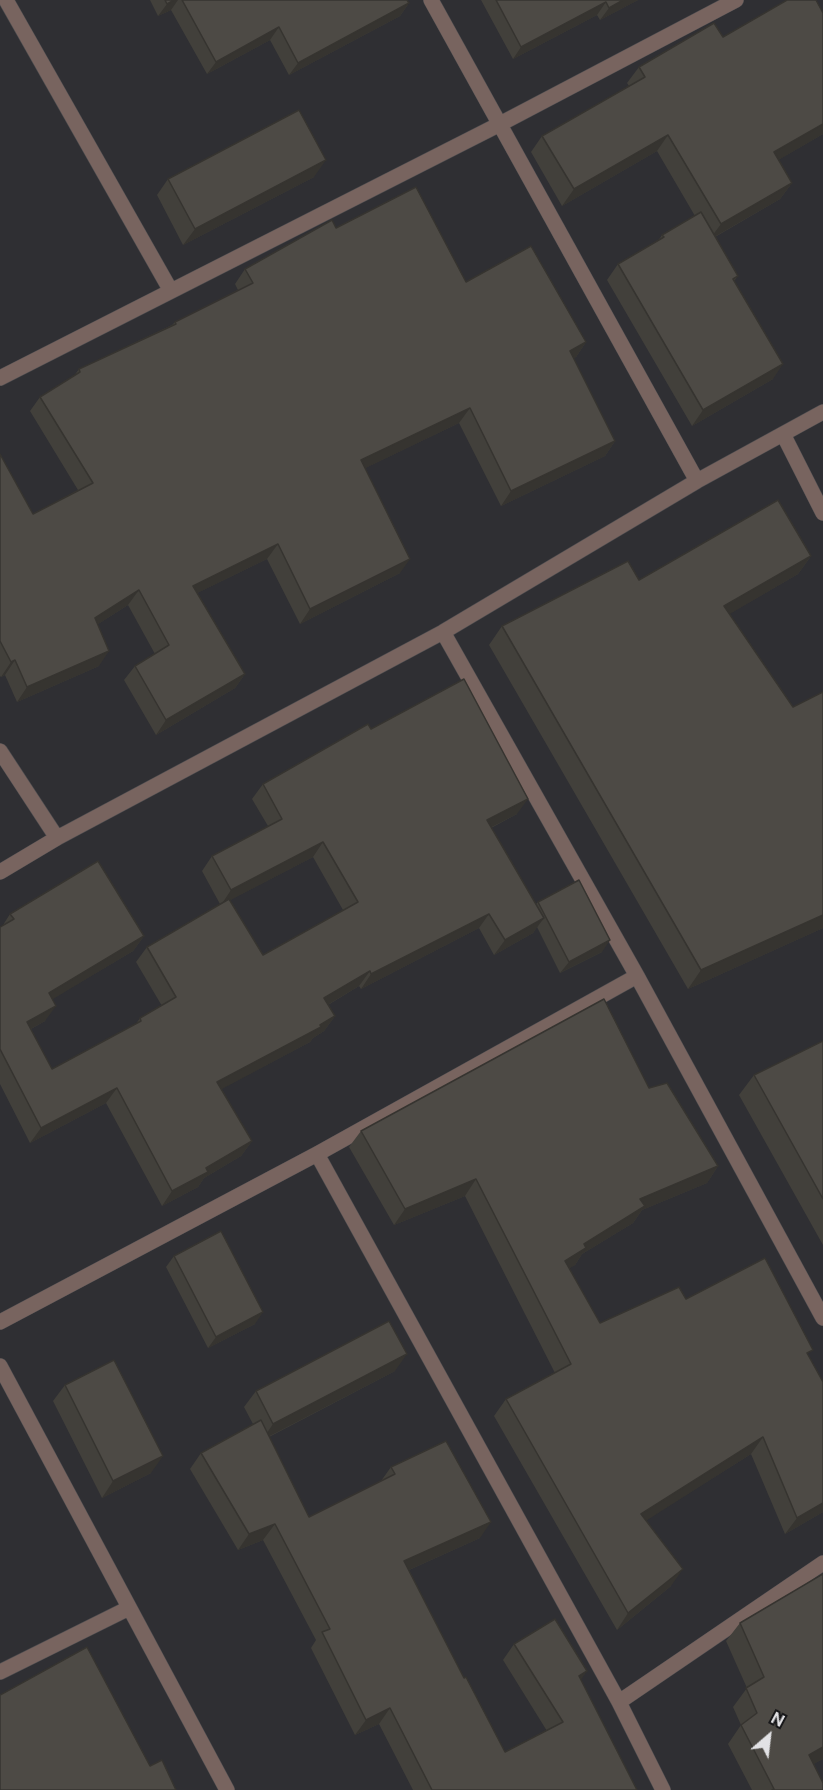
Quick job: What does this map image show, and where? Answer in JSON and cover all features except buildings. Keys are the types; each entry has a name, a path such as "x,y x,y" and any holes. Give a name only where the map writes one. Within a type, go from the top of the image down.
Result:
{"street":[{"path":"6,0 171,291"},
{"path":"431,0 697,481"},
{"path":"0,378 500,124 736,0"},
{"path":"0,872 57,838 443,632 697,481 823,412"},
{"path":"783,434 823,513"},
{"path":"443,632 637,976 823,1318"},
{"path":"0,751 57,838"},
{"path":"0,1322 317,1154 637,976"},
{"path":"317,1154 619,1702 663,1790"},
{"path":"0,1366 227,1790"},
{"path":"619,1702 823,1563"},
{"path":"0,1672 129,1608"}]}
